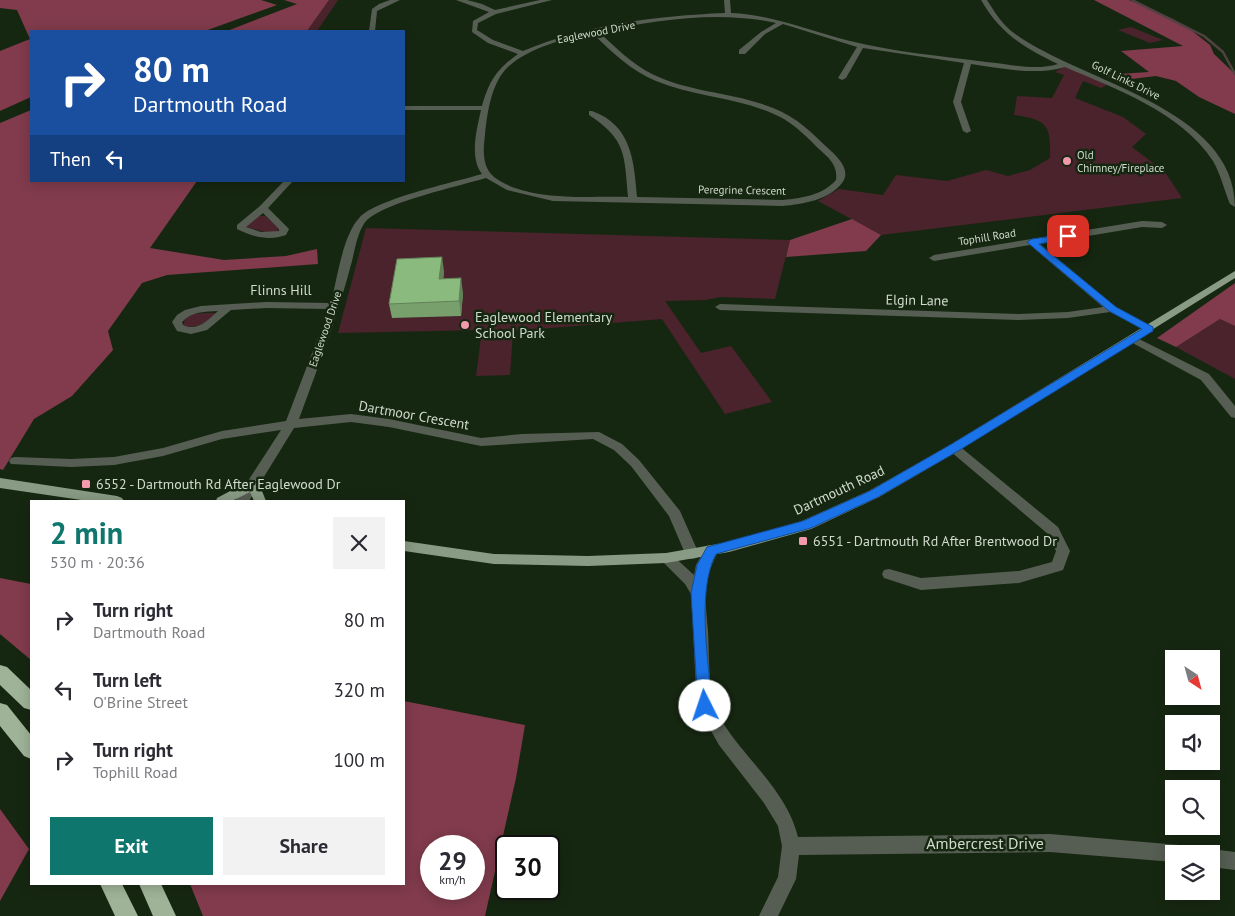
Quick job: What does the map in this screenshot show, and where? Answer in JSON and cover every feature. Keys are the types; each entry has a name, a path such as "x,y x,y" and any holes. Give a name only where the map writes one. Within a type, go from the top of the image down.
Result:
{"highway":[{"path":"0,673 30,701"},
{"path":"0,710 30,749"},
{"path":"111,885 126,916"},
{"path":"150,885 165,916"}],"main road":[{"name":"Dartmouth Road","path":"405,546 494,559 588,561 666,558 712,550 806,525 874,494 954,448 1133,339 1235,274"},
{"path":"0,482 111,500"},
{"path":"224,500 253,484 260,500"}],"street":[{"path":"372,30 374,10 381,5 397,0"},
{"path":"458,0 480,5 494,12"},
{"path":"522,53 494,43 474,30 475,22 494,12 549,0"},
{"path":"727,0 728,15"},
{"name":"Golf Links Drive","path":"984,0 998,22 1008,32 1066,64 1149,104 1170,116 1196,137 1209,151 1222,171 1235,204"},
{"name":"Eaglewood Drive","path":"243,500 291,424 335,306 352,242 358,227 364,218 386,205 488,176 480,164 485,108 493,82 503,68 522,53 552,41 593,30 692,16 728,15 768,18 862,46 1030,69 1066,64"},
{"path":"742,52 763,33 782,22"},
{"name":"Peregrine Crescent","path":"488,176 506,187 533,195 553,198 801,202 832,189 838,184 841,174 838,162 802,127 771,109 682,89 658,80 626,60 593,30"},
{"path":"842,78 862,46"},
{"path":"967,131 957,102 968,61"},
{"path":"405,108 485,108"},
{"path":"592,113 613,126 625,145 632,199"},
{"path":"263,208 288,182"},
{"name":"Tophill Road","path":"934,258 1142,224 1162,225"},
{"path":"1032,242 1112,309 1149,329"},
{"name":"Flinns Hill","path":"227,309 239,305 335,306"},
{"name":"Elgin Lane","path":"720,307 1019,317 1068,315 1112,309"},
{"path":"1133,339 1205,377 1235,414"},
{"name":"Dartmoor Crescent","path":"15,461 71,463 114,461 163,452 222,435 291,424 351,418 389,423 481,442 595,435 618,447 635,463 675,514 692,554"},
{"path":"889,574 921,584 1019,577 1058,566 1063,551 1053,531 954,448"},
{"path":"712,550 703,565 698,593 705,706 725,740 770,796 786,823 791,846 787,879 768,916"},
{"path":"666,558 690,580 698,593"},
{"name":"Ambercrest Drive","path":"791,846 1050,843 1165,853"},
{"path":"1220,859 1235,861"}],"shaded area":[{"path":"0,0 261,0 277,5 208,30 30,30 30,39 17,10 0,8"},
{"path":"284,0 329,0 308,30 230,30 297,4"},
{"path":"329,0 338,0 318,30 308,30"},
{"path":"1094,0 1129,0 1173,19 1187,27 1210,45 1214,54 1235,74 1235,114 1199,97 1176,81 1156,76 1115,81 1104,75 1149,72 1121,51 1183,46"},
{"path":"1131,27 1163,40 1150,43 1118,30"},
{"path":"30,39 30,97 0,111 0,51"},
{"path":"1067,65 1109,84 1101,88 1083,81 1075,98 1123,117 1146,134 1132,147 1165,172 1182,198 881,235 818,201 839,189 883,195 896,175 947,181 986,170 1008,176 1030,170 1050,158 1048,131 1045,126 1034,119 1014,115 1017,96 1052,98 1064,75 1055,72"},
{"path":"30,110 30,182 196,182 150,248 224,260 286,256 317,249 318,264 167,275 142,283 108,331 113,350 72,396 34,419 3,470 0,469 0,123"},
{"path":"254,216 265,216 280,229 272,234 243,226"},
{"path":"852,219 881,235 866,251 786,257 790,240"},
{"name":"Eaglewood Elementary School Park","path":"366,228 790,240 775,299 720,297 706,300 665,301 701,353 731,346 772,402 725,414 662,319 513,331 510,375 476,376 482,330 338,333"},
{"path":"1235,283 1235,326 1220,319 1176,347 1157,338"},
{"path":"216,313 201,324 193,327 183,326 185,319 192,314"},
{"path":"1220,319 1235,326 1235,379 1176,347"},
{"path":"0,578 30,584 30,659 0,634"},
{"path":"405,701 525,725 503,835 495,835 495,871 485,916 203,916 190,885 405,885"},
{"path":"0,809 29,849 0,901"}],"building":[{"path":"442,257 439,279 461,278 459,301 389,304 397,259"}],"waterway":[{"path":"1132,0 1204,36 1223,52 1235,74"}],"place":[{"name":"Old Chimney/Fireplace","path":"1067,161"},
{"name":"Eaglewood Elementary School Park","path":"465,325"},
{"name":"6552 - Dartmouth Rd After Eaglewood Dr","path":"86,484"},
{"name":"6551 - Dartmouth Rd After Brentwood Dr","path":"803,541"}],"route":[{"path":"705,706 698,593 703,565 712,550 806,525 874,494 954,448 1149,329 1112,309 1032,242 1068,236"}]}
